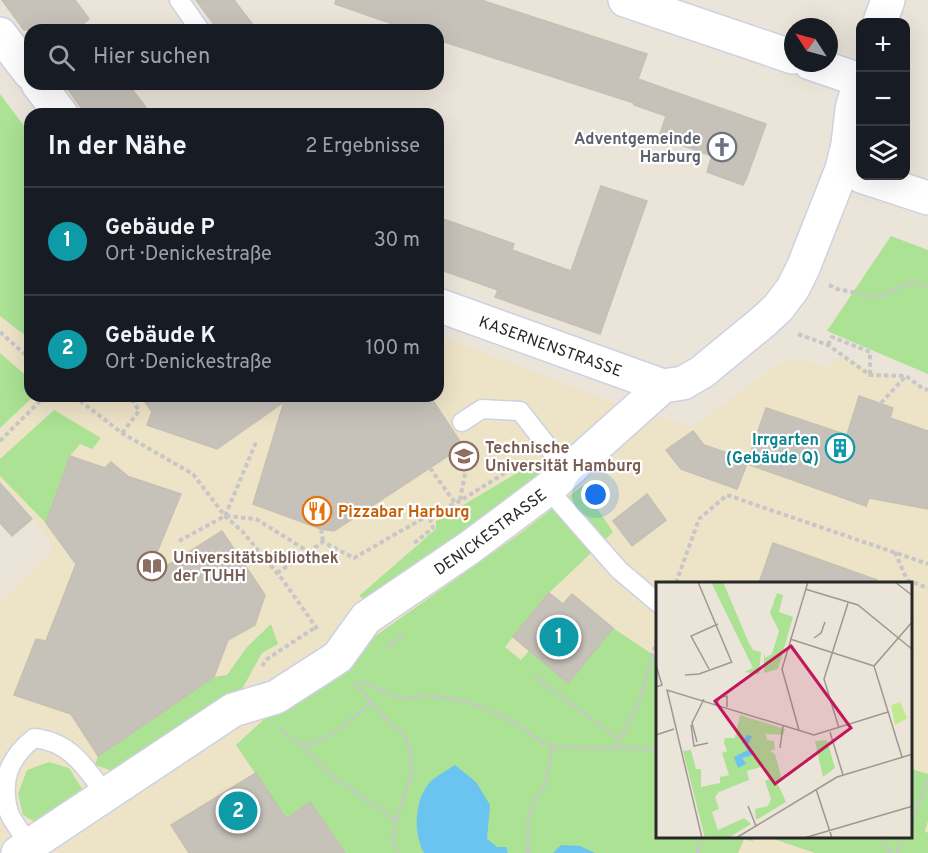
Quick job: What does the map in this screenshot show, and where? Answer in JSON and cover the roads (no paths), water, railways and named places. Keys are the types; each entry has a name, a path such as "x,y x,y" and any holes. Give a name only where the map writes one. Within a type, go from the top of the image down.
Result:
{"street":[{"path":"625,0 784,54"},
{"path":"881,18 888,0"},
{"path":"0,34 24,65"},
{"path":"836,72 856,79"},
{"path":"43,90 56,108"},
{"name":"DENICKESTRASSE","path":"24,849 233,710 276,698 338,657 366,618 469,548 558,480 663,386 683,383 702,372 749,335 778,308 793,288 854,173 848,144 852,109 856,97"},
{"path":"854,173 928,198"},
{"name":"KASERNENSTRASSE","path":"444,307 663,386"}],"lane":[{"path":"179,0 196,24"},
{"path":"469,428 483,409 520,411 558,480 618,570 656,601"},
{"path":"24,849 9,814 3,792 7,770 18,751 34,738 50,740 81,761 105,795"}],"water":[{"path":"455,765 476,782 490,805 487,839 497,847 506,847 508,853 424,853 420,845 417,826 421,797 431,781"},
{"path":"561,845 580,846 595,853 553,853"}],"place":[{"name":"Adventgemeinde Harburg","path":"722,147"},
{"name":"Irrgarten (Gebäude Q)","path":"840,448"},
{"name":"Technische Universität Hamburg","path":"464,456"},
{"name":"Pizzabar Harburg","path":"317,511"},
{"name":"Universitätsbibliothek der TUHH","path":"152,566"},
{"name":"Gebäude P","path":"559,637"},
{"name":"Gebäude K","path":"238,811"}]}
